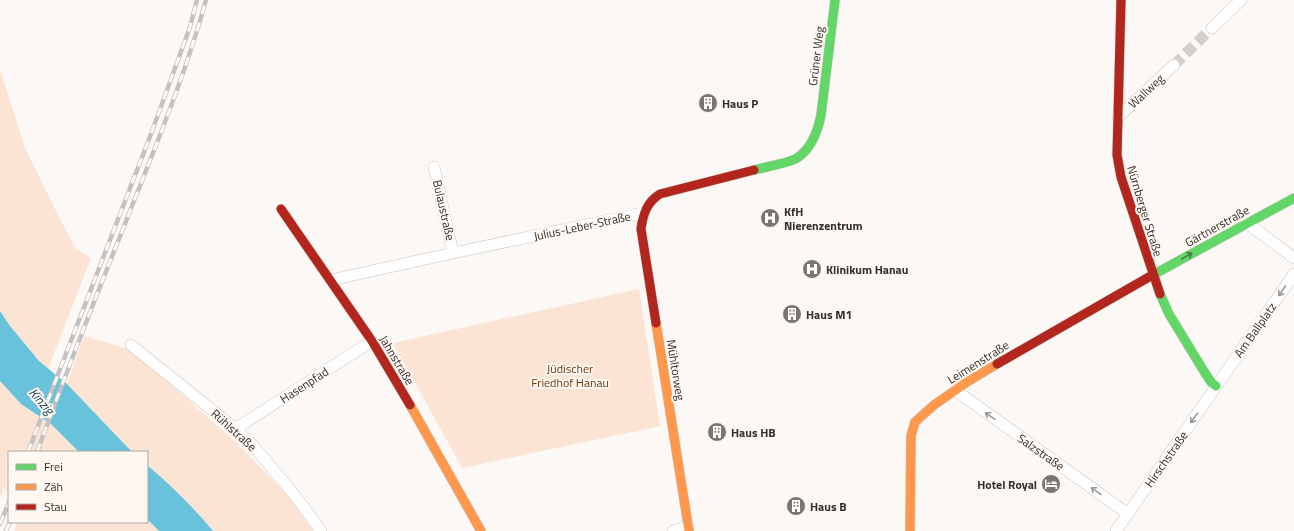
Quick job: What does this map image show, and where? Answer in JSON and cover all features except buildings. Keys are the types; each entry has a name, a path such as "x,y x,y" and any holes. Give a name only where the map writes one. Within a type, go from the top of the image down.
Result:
{"street":[{"name":"Grüner Weg","path":"821,115 835,0"},
{"name":"Nürnberger Straße","path":"1121,0 1118,165 1152,275 1161,299 1205,373 1211,382 1216,386"},
{"path":"1212,28 1241,0"},
{"name":"Wallweg","path":"1118,117 1174,65"},
{"name":"Julius-Leber-Straße","path":"331,280 644,213 651,200 660,194 796,159 803,153 812,141 821,115"},
{"name":"Bulaustraße","path":"434,168 453,253"},
{"name":"Gärtnerstraße","path":"1152,275 1294,198"},
{"name":"Jahnstraße","path":"281,209 372,341 481,531"},
{"name":"Mühltorweg","path":"644,213 641,229 688,528"},
{"path":"1247,223 1294,258"},
{"name":"Am Ballplatz","path":"1216,386 1294,274"},
{"name":"Leimenstraße","path":"910,531 911,450 912,429 915,422 934,405 955,390 1005,359 1152,275"},
{"name":"Hasenpfad","path":"235,429 372,341"},
{"name":"Rühlstraße","path":"131,345 251,443 301,503 321,531"},
{"name":"Hirschstraße","path":"1116,531 1216,386"},
{"name":"Salzstraße","path":"955,390 1128,514"},
{"path":"673,531 688,528"}],"green space":[{"path":"0,69 25,148 76,249 91,258 48,369 22,342 0,311"},
{"name":"Jüdischer Friedhof Hanau","path":"639,289 660,426 462,468 393,343"},
{"path":"84,336 132,350 238,444 288,496 313,531 213,531 182,496 148,466 148,451 131,451 67,384"},
{"path":"0,381 21,404 51,424 78,451 8,451 8,490 4,488 0,498"},
{"path":"148,520 159,531 14,531 18,523 148,523"}],"water":[{"name":"Kinzig","path":"0,311 10,326 39,361 67,384 131,451 78,451 51,424 21,404 0,381"},
{"path":"148,466 182,496 213,531 159,531 148,520"}],"tunnel":[{"path":"1174,65 1212,28"}],"railway":[{"path":"28,451 151,134 190,27 197,0"},
{"path":"37,451 166,118 188,59 206,0"},
{"path":"0,524 8,504"},
{"path":"6,531 10,523"}],"traffic: fast":[{"path":"754,170 794,160 806,150 813,139 821,115 835,0"},
{"path":"1149,277 1294,198"},
{"path":"1160,294 1169,314 1205,373 1211,382 1216,386"}],"traffic: slow":[{"path":"656,323 689,531"},
{"path":"910,531 911,436 915,422 934,405 967,382 997,364"},
{"path":"410,405 481,531"}],"traffic: jam":[{"path":"1121,0 1117,155 1121,177 1160,294"},
{"path":"656,323 641,229 646,209 660,194 754,170"},
{"path":"281,209 372,341 410,405"},
{"path":"997,364 1149,277"}],"place":[{"name":"Haus P","path":"708,103"},
{"name":"KfH Nierenzentrum","path":"770,218"},
{"name":"Klinikum Hanau","path":"812,269"},
{"name":"Haus M1","path":"792,314"},
{"name":"Haus HB","path":"717,432"},
{"name":"Hotel Royal","path":"1051,484"},
{"name":"Haus B","path":"796,506"}]}
